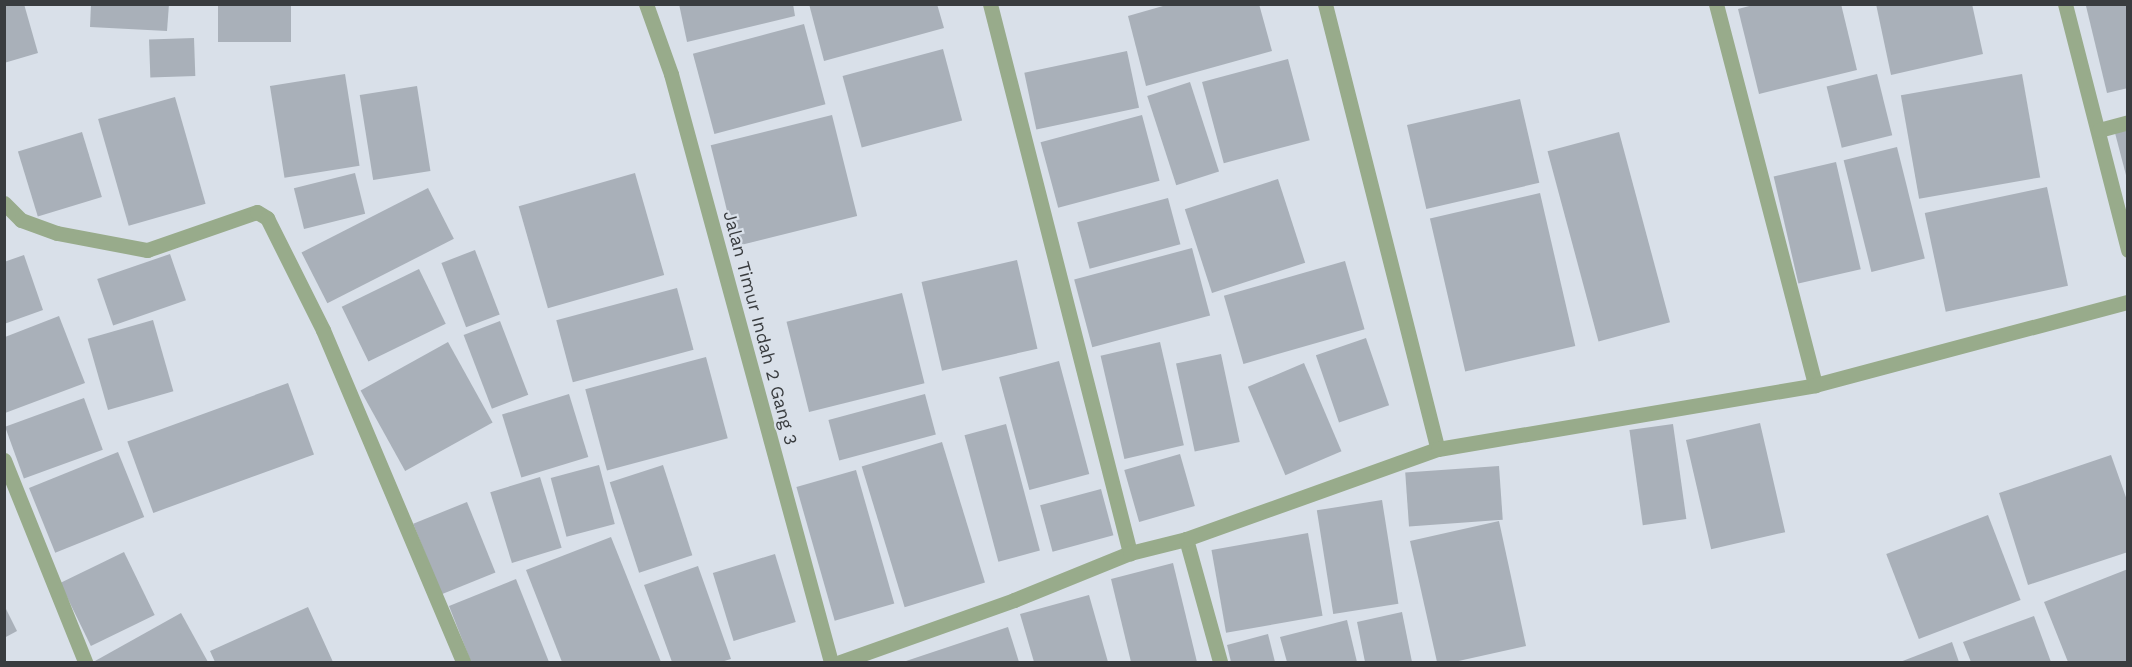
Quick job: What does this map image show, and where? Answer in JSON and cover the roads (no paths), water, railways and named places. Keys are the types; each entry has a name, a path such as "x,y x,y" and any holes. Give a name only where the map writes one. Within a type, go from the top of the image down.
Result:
{"street":[{"name":"Jalan Timur Indah 2 Gang 3","path":"646,4 671,74 831,663"},
{"path":"990,4 1130,553"},
{"path":"1325,4 1438,449"},
{"path":"1716,4 1815,385"},
{"path":"2065,4 2099,130 2127,250"},
{"path":"2099,130 2127,122"},
{"path":"4,203 21,220 57,233 147,250 257,212 267,218 323,330 463,663"},
{"path":"840,663 1014,600 1130,553 1186,539 1438,449 1815,385 2127,302"},
{"path":"4,460 85,663"},
{"path":"1186,539 1220,663"}]}
